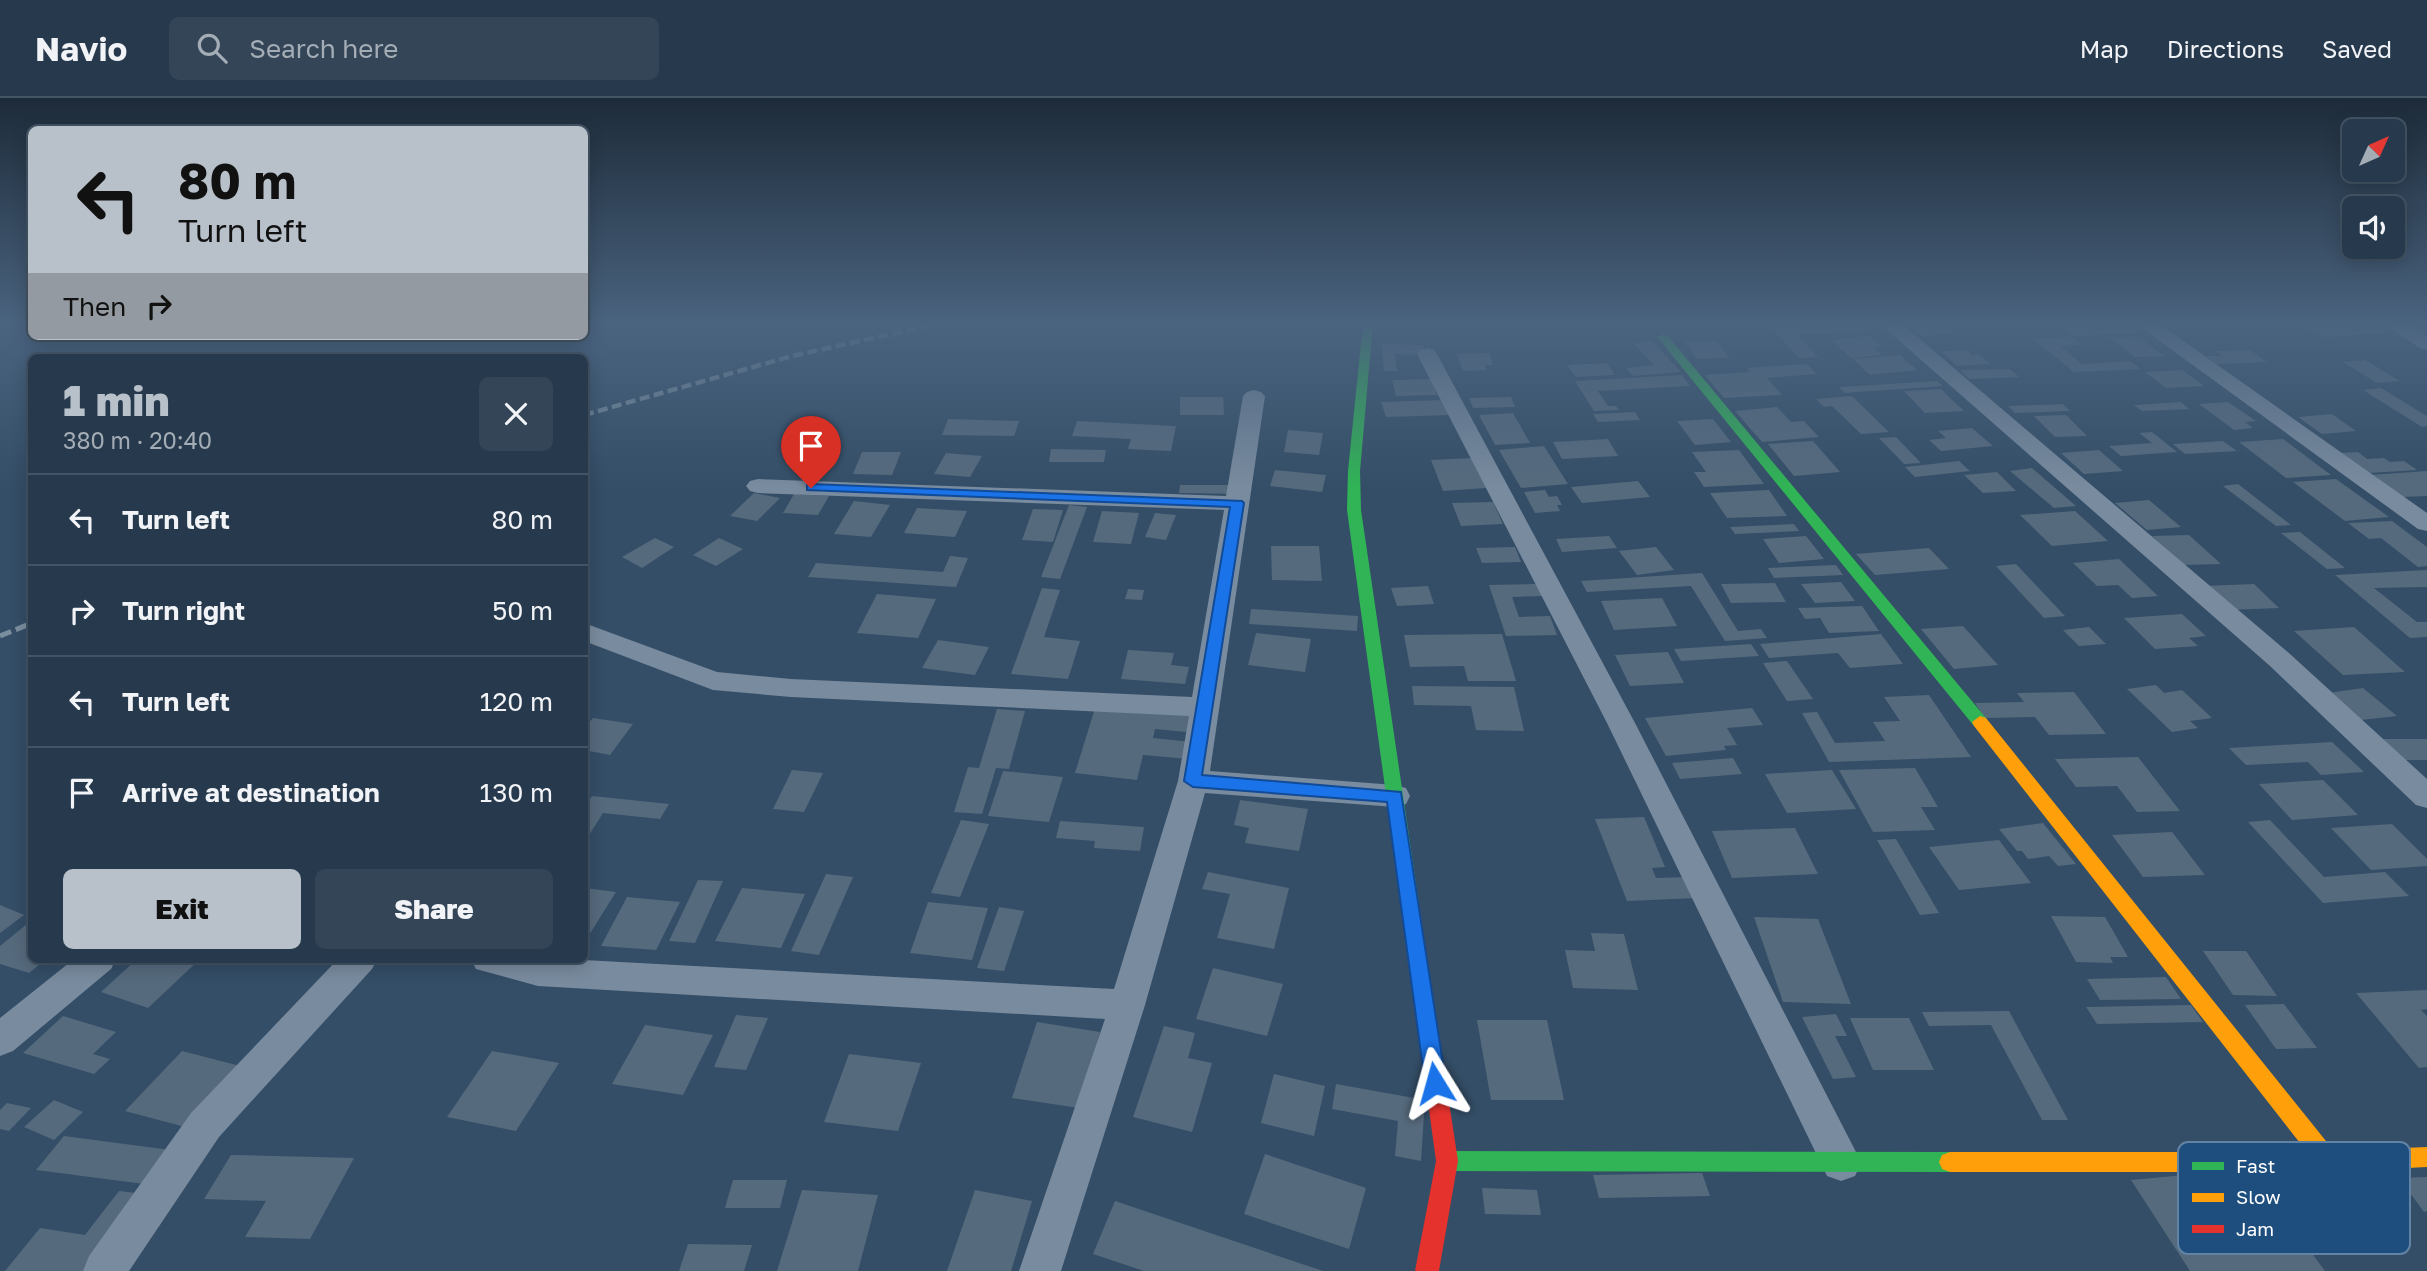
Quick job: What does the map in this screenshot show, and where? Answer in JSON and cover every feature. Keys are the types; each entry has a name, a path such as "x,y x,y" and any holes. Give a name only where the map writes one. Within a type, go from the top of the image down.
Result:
{"street":[{"path":"1363,378 1354,471 1354,510 1447,1161 1427,1271"},
{"path":"1439,378 1621,723 1841,1163"},
{"path":"1697,378 2017,767 2313,1142"},
{"path":"1953,378 2280,660 2427,797"},
{"path":"2222,378 2427,524"},
{"path":"1040,1271 1127,1005 1193,781 1254,396"},
{"path":"758,486 1237,503"},
{"path":"588,633 713,681 791,688 1205,707"},
{"path":"1193,781 1395,796"},
{"path":"0,1040 94,963"},
{"path":"104,1271 205,1125 356,963"},
{"path":"503,963 538,972 1127,1005"},
{"path":"1447,1161 2178,1162"}],"building":[{"path":"1684,378 1690,386 1598,391 1608,406 1616,406 1619,410 1594,411 1575,381"},
{"path":"1707,378 1770,378 1767,378 1782,395 1724,398"},
{"path":"2153,378 2193,378 2204,386 2166,388"},
{"path":"2368,378 2395,378 2400,381 2377,383"},
{"path":"1431,379 1437,395 1396,396 1392,380"},
{"path":"1937,381 1943,386 1844,393 1839,387"},
{"path":"2381,388 2427,416 2427,426 2422,427 2363,390"},
{"path":"1941,389 1964,411 1925,413 1904,391"},
{"path":"1852,396 1889,432 1861,434 1832,406 1824,407 1816,399"},
{"path":"1180,397 1223,397 1224,415 1180,415"},
{"path":"1511,397 1515,407 1473,408 1469,398"},
{"path":"1444,400 1450,415 1386,417 1381,402"},
{"path":"2181,402 2189,409 2142,411 2134,405"},
{"path":"2228,402 2256,421 2245,422 2253,428 2234,430 2199,404"},
{"path":"2063,404 2070,411 2015,413 2008,406"},
{"path":"1777,407 1791,422 1804,421 1819,437 1762,442 1735,411"},
{"path":"1635,412 1640,420 1598,422 1593,414"},
{"path":"1513,413 1530,443 1495,445 1479,415"},
{"path":"2332,414 2356,431 2322,434 2298,417"},
{"path":"2066,415 2087,436 2055,437 2034,416"},
{"path":"948,419 1019,421 1014,436 942,435"},
{"path":"1713,419 1731,442 1695,445 1677,421"},
{"path":"1077,421 1176,426 1171,451 1128,449 1131,439 1072,436"},
{"path":"1972,428 1993,446 1941,451 1929,440 1946,438 1938,431"},
{"path":"1288,430 1323,433 1319,455 1284,452"},
{"path":"2152,432 2177,452 2121,456 2109,446 2152,443 2139,433"},
{"path":"1896,437 1921,463 1904,464 1879,438"},
{"path":"1608,439 1618,456 1562,459 1553,442"},
{"path":"2283,439 2331,475 2286,478 2239,442"},
{"path":"1813,441 1840,472 1794,476 1768,444"},
{"path":"2223,441 2237,451 2185,454 2173,444"},
{"path":"1544,446 1568,484 1521,488 1499,450"},
{"path":"1051,449 1106,450 1104,462 1049,462"},
{"path":"1739,450 1764,484 1704,487 1694,472 1706,472 1692,452"},
{"path":"2099,450 2123,471 2084,474 2061,453"},
{"path":"862,452 901,452 892,475 853,474"},
{"path":"2358,452 2367,459 2404,461 2417,470 2368,473 2340,453"},
{"path":"946,453 982,456 970,477 934,474"},
{"path":"1472,458 1486,488 1443,491 1431,460"},
{"path":"1959,461 1970,471 1915,477 1905,467"},
{"path":"2032,468 2076,506 2054,508 2010,471"},
{"path":"1275,470 1326,475 1322,492 1270,486"},
{"path":"2427,471 2427,496 2401,497 2370,475"},
{"path":"1997,472 2016,491 1983,493 1964,475"},
{"path":"2336,479 2389,517 2345,521 2293,482"},
{"path":"1638,481 1650,497 1582,503 1571,487"},
{"path":"2238,484 2291,525 2276,526 2223,486"},
{"path":"1180,485 1240,485 1240,494 1179,493"},
{"path":"1545,490 1549,497 1557,496 1562,505 1557,505 1560,511 1535,513 1524,492"},
{"path":"1769,490 1787,516 1727,518 1710,493"},
{"path":"754,493 780,498 757,521 730,516"},
{"path":"794,494 829,496 818,515 783,513"},
{"path":"2149,500 2181,527 2147,530 2115,503"},
{"path":"854,501 890,505 871,537 834,534"},
{"path":"1493,502 1503,524 1461,526 1452,503"},
{"path":"1069,505 1087,507 1060,579 1041,577"},
{"path":"917,508 967,511 955,537 904,533"},
{"path":"1033,509 1063,510 1053,542 1022,540"},
{"path":"1102,511 1139,513 1131,544 1093,542"},
{"path":"2075,511 2108,541 2052,546 2020,515"},
{"path":"1155,513 1176,515 1166,540 1145,537"},
{"path":"2392,521 2427,547 2427,566 2418,567 2381,538 2369,539 2348,523"},
{"path":"1794,524 1799,531 1735,534 1730,527"},
{"path":"2300,532 2345,568 2327,569 2281,533"},
{"path":"2189,535 2221,564 2183,565 2152,536"},
{"path":"1609,536 1617,548 1562,552 1556,539"},
{"path":"1806,536 1824,559 1779,563 1763,539"},
{"path":"655,538 674,547 642,568 622,557"},
{"path":"719,538 743,549 716,566 693,555"},
{"path":"1271,546 1319,546 1322,581 1272,580"},
{"path":"1515,547 1521,562 1482,563 1476,548"},
{"path":"1656,547 1674,570 1637,575 1619,551"},
{"path":"1929,548 1949,569 1875,575 1856,554"},
{"path":"950,556 968,558 956,587 808,577 816,563 943,572"},
{"path":"2119,559 2158,596 2132,598 2118,585 2097,586 2073,563"},
{"path":"2016,564 2065,616 2044,618 1996,566"},
{"path":"1836,565 1843,575 1774,578 1768,568"},
{"path":"2427,570 2427,587 2374,588 2417,622 2427,622 2427,637 2410,638 2335,575"},
{"path":"1702,573 1738,631 1761,629 1767,638 1725,641 1691,586 1587,592 1581,581"},
{"path":"1841,582 1855,601 1815,603 1801,584"},
{"path":"1775,583 1786,602 1731,603 1721,584"},
{"path":"1537,584 1542,596 1512,597 1519,617 1550,616 1557,635 1506,636 1489,585"},
{"path":"2254,584 2279,608 2228,610 2204,586"},
{"path":"1428,586 1434,604 1397,606 1391,588"},
{"path":"1042,588 1060,590 1044,637 1080,641 1068,679 1011,674"},
{"path":"1128,589 1144,590 1142,600 1125,599"},
{"path":"877,594 936,599 918,638 857,633"},
{"path":"1662,598 1677,626 1614,630 1601,601"},
{"path":"1862,606 1879,631 1829,633 1820,618 1805,619 1798,608"},
{"path":"1251,609 1358,616 1357,631 1249,624"},
{"path":"2182,614 2206,636 2189,638 2198,646 2155,649 2124,618"},
{"path":"1963,626 1998,665 1954,669 1921,629"},
{"path":"2089,627 2106,644 2079,646 2063,630"},
{"path":"2354,627 2405,672 2343,675 2294,631"},
{"path":"1256,633 1311,639 1305,672 1248,665"},
{"path":"1502,634 1516,681 1468,681 1464,666 1410,667 1404,635"},
{"path":"1881,634 1903,664 1850,668 1838,653 1769,658 1760,644"},
{"path":"938,640 989,647 975,675 922,668"},
{"path":"1751,644 1759,656 1681,661 1674,649"},
{"path":"1128,650 1174,653 1171,665 1189,667 1185,684 1121,679"},
{"path":"1668,652 1684,683 1630,686 1615,655"},
{"path":"1787,661 1813,699 1787,701 1763,663"},
{"path":"2156,685 2164,693 2182,690 2212,718 2190,721 2198,728 2172,732 2127,689"},
{"path":"1412,686 1514,687 1524,731 1476,730 1471,706 1414,705"},
{"path":"2363,688 2397,716 2361,720 2328,693"},
{"path":"2074,692 2106,734 2049,735 2035,717 1985,718 1975,703 2024,702 2017,693"},
{"path":"1929,695 1971,757 1829,762 1802,713 1817,712 1835,743 1885,741 1873,722 1900,721 1884,697"},
{"path":"1096,705 1191,714 1187,732 1155,729 1153,738 1192,742 1188,759 1143,755 1137,780 1075,773"},
{"path":"1752,708 1763,725 1727,728 1737,745 1724,746 1726,750 1666,756 1645,718"},
{"path":"997,709 1025,711 1009,769 996,768 982,814 954,812 968,767 979,768"},
{"path":"593,718 633,724 610,755 588,751 588,724"},
{"path":"2381,739 2427,739 2427,760 2401,760"},
{"path":"2332,742 2364,772 2321,775 2308,762 2246,765 2229,748"},
{"path":"2138,757 2180,811 2137,812 2117,786 2076,787 2055,759"},
{"path":"1733,758 1742,774 1680,779 1672,763"},
{"path":"1915,768 1938,807 1921,807 1935,830 1873,832 1839,770"},
{"path":"792,770 823,773 804,812 773,809"},
{"path":"1832,770 1856,809 1787,813 1765,774"},
{"path":"1003,771 1063,777 1049,822 988,816"},
{"path":"2323,780 2358,815 2292,820 2259,784"},
{"path":"592,796 669,804 660,819 603,813 588,837 588,802"},
{"path":"1240,800 1308,809 1299,851 1245,843 1249,828 1234,825"},
{"path":"1644,817 1665,867 1652,868 1656,878 1688,877 1697,898 1627,901 1595,819"},
{"path":"961,820 989,824 960,897 931,893"},
{"path":"2270,820 2324,877 2385,872 2409,896 2323,903 2248,822"},
{"path":"1060,821 1144,827 1140,851 1094,848 1095,841 1056,838"},
{"path":"2043,823 2076,864 2058,866 2049,856 2028,859 2022,851 2017,851 1999,829"},
{"path":"2392,824 2427,859 2427,866 2371,870 2331,828"},
{"path":"1795,828 1818,874 1732,878 1712,831"},
{"path":"2172,832 2205,875 2143,877 2112,835"},
{"path":"1896,839 1939,913 1920,915 1877,840"},
{"path":"1999,840 2031,883 1959,890 1929,847"},
{"path":"1208,872 1289,888 1274,949 1217,938 1230,894 1202,889"},
{"path":"826,874 853,877 819,955 791,951"},
{"path":"698,880 723,881 695,943 669,941"},
{"path":"588,888 616,892 588,937"},
{"path":"742,888 805,894 781,948 715,941"},
{"path":"627,897 680,902 656,950 601,946"},
{"path":"928,902 988,908 972,960 910,953"},
{"path":"0,905 24,915 0,933"},
{"path":"999,907 1024,911 1004,971 977,968"},
{"path":"2051,916 2105,917 2128,957 2110,957 2113,963 2076,962"},
{"path":"1754,917 1818,919 1851,1004 1783,1002"},
{"path":"28,923 28,963 41,963 29,973 0,964 0,946"},
{"path":"1591,933 1624,934 1638,990 1573,988 1565,950 1595,951"},
{"path":"2203,951 2246,951 2277,996 2233,995"},
{"path":"133,963 196,963 148,1008 101,992"},
{"path":"1213,968 1283,984 1267,1036 1196,1019"},
{"path":"2166,977 2181,999 2100,1000 2087,979"},
{"path":"2427,990 2427,1009 2421,1010 2427,1016 2427,1067 2419,1068 2356,993"},
{"path":"2284,1004 2317,1048 2276,1049 2245,1005"},
{"path":"2191,1005 2203,1022 2097,1024 2086,1007"},
{"path":"2009,1011 2068,1120 2042,1120 1991,1025 1929,1026 1922,1012"},
{"path":"1836,1014 1847,1036 1835,1036 1856,1077 1833,1079 1802,1017"},
{"path":"736,1015 768,1018 746,1070 714,1067"},
{"path":"63,1016 116,1032 93,1054 110,1059 94,1074 23,1053"},
{"path":"1850,1018 1909,1018 1934,1070 1873,1070"},
{"path":"1477,1020 1547,1020 1564,1100 1491,1100"},
{"path":"1037,1022 1100,1032 1079,1108 1012,1098"},
{"path":"645,1025 713,1035 683,1095 612,1084"},
{"path":"1164,1026 1195,1033 1188,1058 1212,1063 1192,1132 1133,1117"},
{"path":"182,1051 244,1067 189,1128 125,1111"},
{"path":"492,1051 559,1063 516,1131 447,1117"},
{"path":"849,1054 921,1063 898,1131 824,1122"},
{"path":"1274,1074 1325,1086 1314,1136 1261,1123"},
{"path":"1336,1084 1425,1100 1421,1161 1395,1156 1398,1121 1332,1109"},
{"path":"54,1100 83,1112 54,1140 24,1127"},
{"path":"7,1103 31,1108 9,1131 0,1129 0,1110"},
{"path":"64,1136 178,1151 152,1185 36,1170"},
{"path":"1265,1154 1366,1188 1349,1249 1244,1214"},
{"path":"231,1155 354,1158 310,1239 245,1237 266,1201 204,1199"},
{"path":"1702,1173 1710,1196 1599,1198 1593,1175"},
{"path":"2178,1176 2178,1252 2131,1180"},
{"path":"2427,1177 2427,1211 2424,1212 2410,1193 2410,1178"},
{"path":"733,1180 787,1180 780,1208 725,1208"},
{"path":"1482,1188 1537,1190 1541,1215 1485,1214"},
{"path":"802,1190 878,1195 858,1271 777,1271"},
{"path":"975,1190 1032,1201 1011,1271 947,1271"},
{"path":"119,1191 145,1194 86,1271 5,1271 40,1228 85,1235"},
{"path":"1115,1201 1323,1271 1144,1271 1093,1254"},
{"path":"688,1244 752,1245 744,1271 679,1271"},
{"path":"2179,1254 2312,1254 2325,1271 2190,1271"}],"railway":[{"path":"588,414 715,378"},
{"path":"0,636 28,625"}],"traffic: fast":[{"path":"1363,378 1354,471 1354,510 1410,904"},
{"path":"1697,378 1980,722"},
{"path":"1447,1161 1950,1162"}],"traffic: slow":[{"path":"1980,722 2313,1142"},
{"path":"2410,1158 2427,1157"},
{"path":"1950,1162 2178,1162"}],"traffic: jam":[{"path":"1410,904 1447,1161 1427,1271"}],"route":[{"path":"811,488 1237,503 1193,781 1395,796 1435,1083"}]}
